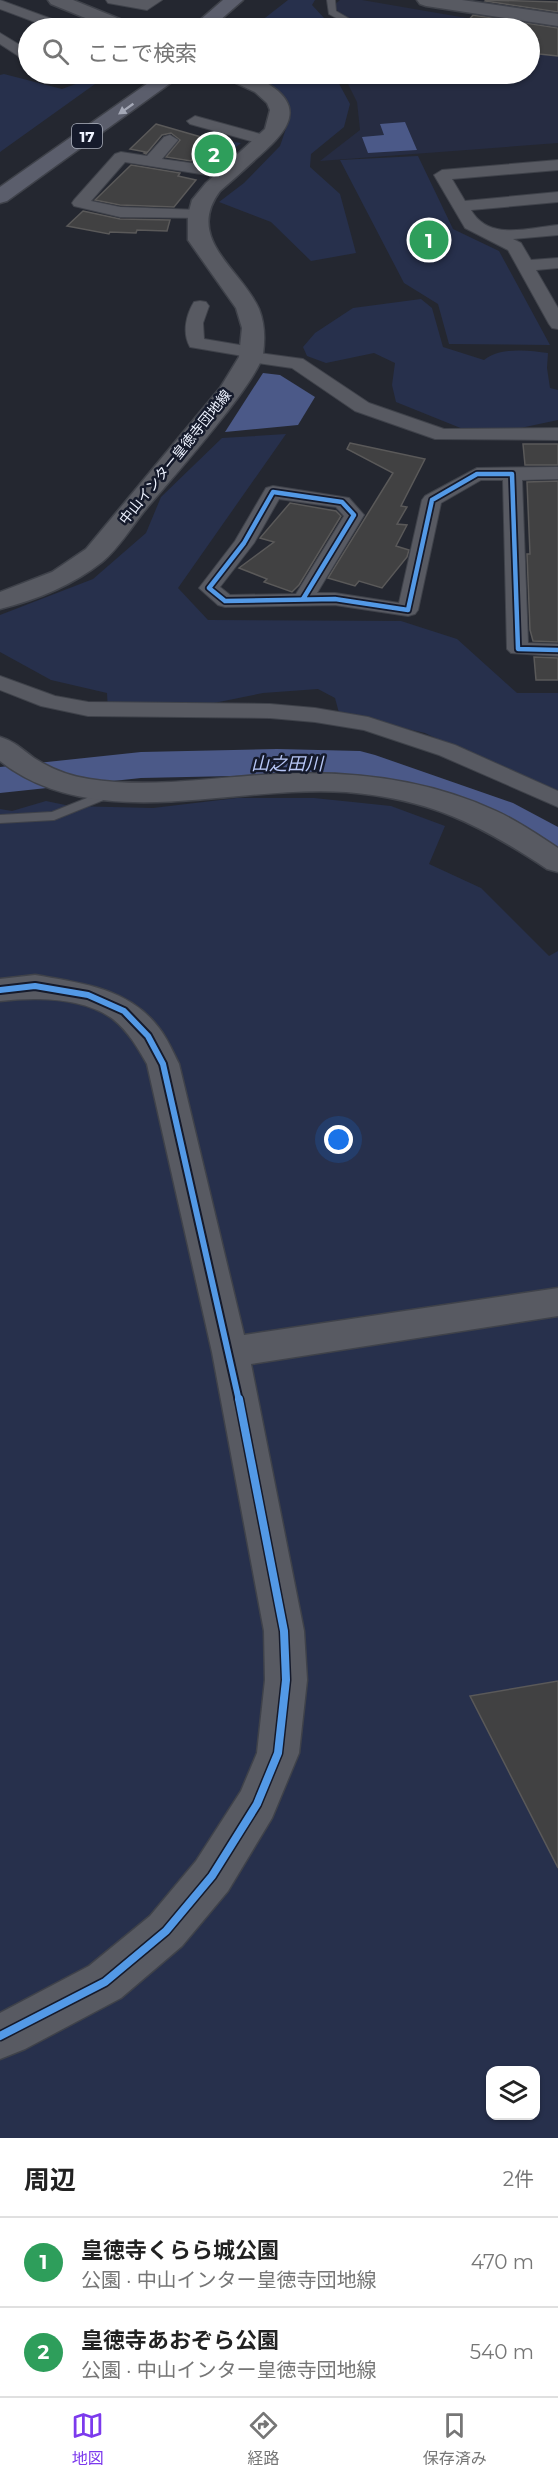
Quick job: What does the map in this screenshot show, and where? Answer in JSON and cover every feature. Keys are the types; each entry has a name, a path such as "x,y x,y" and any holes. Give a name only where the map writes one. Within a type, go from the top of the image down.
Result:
{"main road":[{"path":"218,18 242,4"},
{"path":"233,18 242,4"},
{"name":"17","path":"0,178 131,84"},
{"name":"17","path":"0,197 159,84"}],"street":[{"path":"57,0 101,18"},
{"path":"113,0 147,6 155,0"},
{"path":"426,0 558,20"},
{"path":"0,4 37,18"},
{"path":"0,37 18,49"},
{"path":"251,354 253,328 247,308 199,240 203,201 226,173 266,140 281,121 279,106 272,94 252,84"},
{"path":"195,121 266,140"},
{"path":"151,162 170,140"},
{"path":"200,215 120,212 80,203 121,157 226,173"},
{"path":"558,165 442,175 471,224 515,247 526,266 552,300 558,324"},
{"path":"459,206 558,197"},
{"path":"496,236 558,230"},
{"path":"526,266 558,263"},
{"path":"200,306 194,323 196,343 297,363 362,407 442,435 558,434"},
{"name":"中山インター皇徳寺団地線","path":"0,601 61,578 95,555 230,391 251,354"},
{"path":"303,599 354,515 342,502 273,492 244,543 209,588 225,602 335,599 408,610 432,500 477,474 558,472"},
{"path":"512,474 518,649 558,650"},
{"path":"0,682 49,701 88,709 168,712 270,711 315,715 368,724 447,750 558,800"},
{"path":"0,746 20,763 52,780 103,791 154,792 292,782 332,782 380,788 429,798 473,812 513,832 558,862"},
{"path":"0,990 35,986 88,995 124,1011 148,1036 163,1064 230,1352 284,1631 286,1680 278,1753 257,1804 212,1876 166,1931 105,1982 0,2036"},
{"path":"230,1352 558,1302"}],"lane":[{"path":"331,0 332,12 342,18"},
{"path":"0,819 54,816 103,791"}],"shaded area":[{"path":"288,0 315,0 312,5 324,18 265,18"},
{"path":"340,0 362,0 467,18 348,18 333,6"},
{"path":"540,29 558,31 558,143 320,161 360,130 357,102 348,84 540,84"},
{"path":"0,75 18,78 18,84 43,84 62,89 76,84 95,84 0,152"},
{"path":"269,84 339,84 350,104 344,127 311,154 310,167 340,194 356,253 311,261 271,222 219,202 244,183 280,146 291,114 282,95"},
{"path":"405,122 417,150 368,153 362,137 384,135 380,124"},
{"path":"211,139 241,143 210,168 203,167 196,160"},
{"path":"418,156 453,229 499,251 550,345 449,344 438,304 404,283 340,160"},
{"path":"421,299 432,308 443,347 484,360 506,351 523,350 548,353 547,368 550,388 558,390 558,420 511,430 463,429 396,402 392,385 395,363 374,353 326,363 307,356 303,347 315,333 353,308"},
{"path":"263,373 280,375 315,397 298,425 225,432"},
{"path":"286,434 178,588 208,620 401,621 457,639 517,693 558,693 558,798 425,733 339,713 335,698 318,689 263,693 189,708 108,711 107,693 51,680 0,652 0,615 93,579 146,533 161,497 222,438"},
{"path":"237,798 314,798 391,806 445,826 429,864 481,888 549,956 558,951 558,2138 0,2138 0,809 12,811 46,801 70,806 153,808"}],"building":[{"path":"485,1 558,2 558,12"},
{"path":"473,15 493,18 470,18"},
{"path":"540,25 558,28 558,56 540,54"},
{"path":"156,124 208,139 191,161 166,157 180,140 171,133 162,135 146,154 144,153 146,152 130,149"},
{"path":"131,165 180,173 178,176 196,180 174,207 120,205 95,200"},
{"path":"83,211 120,219 170,220 167,231 137,230 136,233 110,232 109,234 67,226"},
{"path":"350,443 425,459 401,506 407,507 397,524 407,525 396,546 409,550 407,557 382,588 359,581 355,586 328,578 393,473 347,449"},
{"path":"523,444 558,444 558,465 525,465"},
{"path":"558,481 558,642 533,641 530,630 527,554 530,554 527,482"},
{"path":"290,503 336,511 341,516 299,585 292,592 264,582 267,579 239,568 274,542 260,538"},
{"path":"534,657 558,658 558,680 536,680"},
{"path":"558,1681 558,1868 470,1696"}],"waterway":[{"name":"山之田川","path":"0,780 141,765 277,762 360,764 498,813 558,845"}],"cycle path":[{"path":"303,599 354,515 342,502 273,492 244,543 209,588 225,601 335,599 408,610 432,500 477,474 512,474 518,649 558,650"},
{"path":"0,990 35,986 88,995 124,1011 148,1036 163,1064 230,1352 284,1631 286,1680 278,1753 257,1804 212,1876 166,1931 105,1982 0,2036"}],"place":[{"name":"皇徳寺あおぞら公園","path":"214,154"},
{"name":"皇徳寺くらら城公園","path":"429,240"}]}
